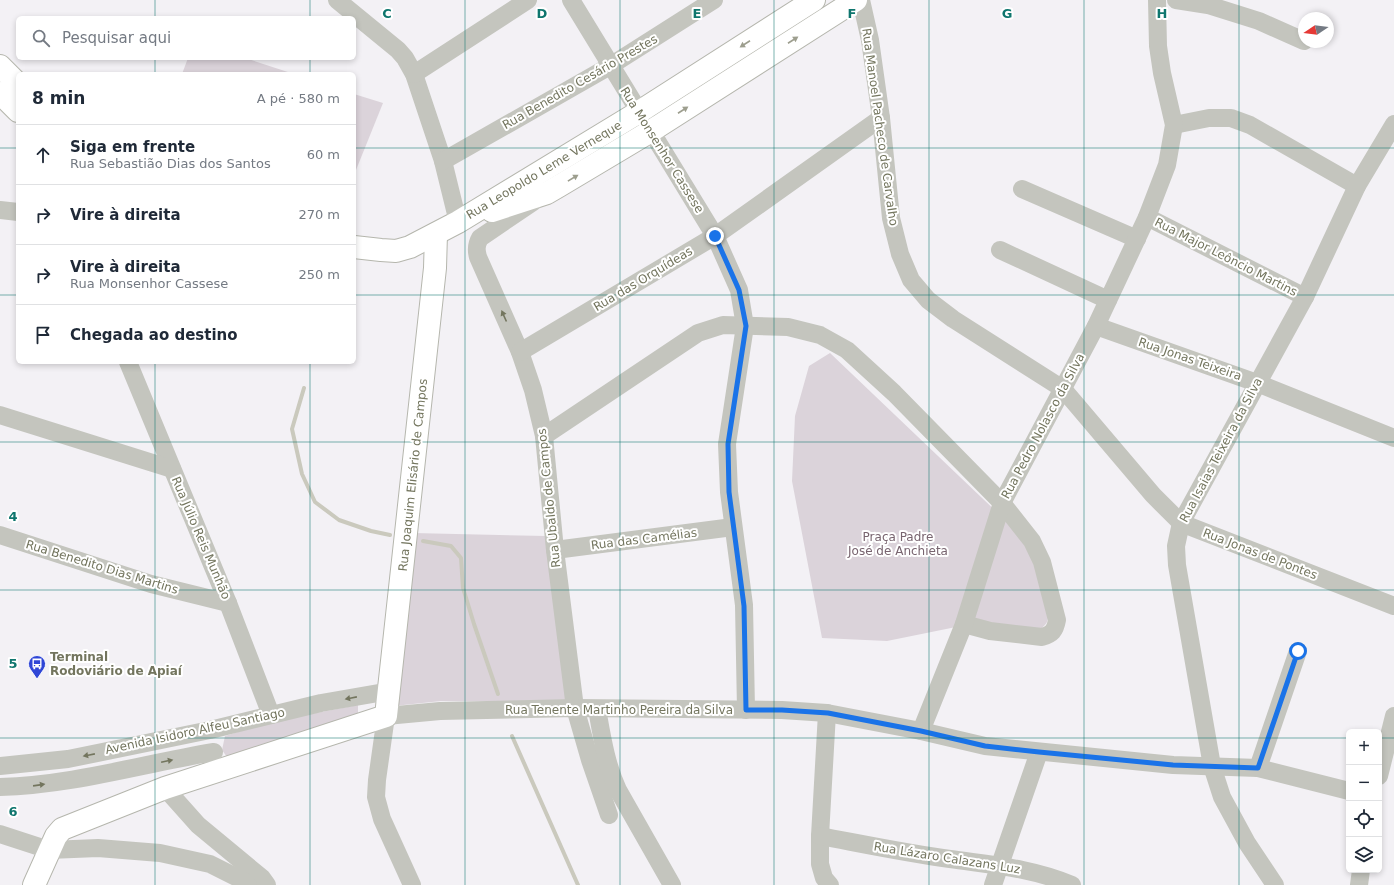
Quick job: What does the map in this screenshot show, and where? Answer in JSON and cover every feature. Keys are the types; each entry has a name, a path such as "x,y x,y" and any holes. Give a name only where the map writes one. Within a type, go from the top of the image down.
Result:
{"main road":[{"name":"Rua Leopoldo Leme Verneque","path":"458,222 639,112 814,0"},
{"name":"Rua Leopoldo Leme Verneque","path":"458,222 547,193 651,131 856,0"},
{"path":"0,66 16,82"},
{"path":"0,93 16,109"},
{"path":"356,247 396,251 410,247 458,222"},
{"name":"Rua Joaquim Elisário de Campos","path":"386,716 435,268 436,234"},
{"path":"34,885 56,836 62,829 165,788 216,761 386,716"}],"street":[{"path":"337,0 398,50 405,58 414,74 443,161 458,222"},
{"path":"414,74 528,0"},
{"name":"Rua Monsenhor Cassese","path":"571,0 715,236 739,290 746,326 728,444 729,492 744,606 746,710"},
{"name":"Rua Benedito Cesário Prestes","path":"443,161 610,66 714,0"},
{"name":"Rua Manoel Pacheco de Carvalho","path":"861,0 870,40 881,118 891,218 900,254 910,280 928,300 953,319 1063,389"},
{"path":"1157,0 1158,46 1162,73 1174,125 1209,118 1231,118 1250,125 1357,186"},
{"path":"1176,0 1208,5 1260,21 1298,38"},
{"name":"Rua das Orquídeas","path":"520,352 715,236 881,118"},
{"name":"Rua Isaias Teixeira da Silva","path":"1275,885 1247,843 1222,797 1212,766 1177,565 1176,546 1181,523 1305,296 1357,186 1394,124"},
{"name":"Rua Pedro Nolasco da Silva","path":"921,731 964,624 1002,503 1096,326 1137,239 1167,165 1174,125"},
{"path":"1022,189 1137,239"},
{"name":"Rua Ubaldo de Campos","path":"547,193 480,238 477,243 476,251 520,352 533,390 544,436 555,550 575,708 590,760 610,815"},
{"path":"0,210 16,212"},
{"name":"Rua Major Leôncio Martins","path":"1147,217 1305,296"},
{"path":"1000,250 1108,300"},
{"path":"544,436 698,333 724,325 788,328 820,335 846,350 894,393 1002,503 1032,541 1042,562 1057,620 1055,629 1050,635 1042,637 990,631 964,624"},
{"name":"Rua Jonas Teixeira","path":"1096,326 1257,383 1394,438"},
{"name":"Rua Júlio Reis Munhão","path":"129,364 228,604 271,715"},
{"name":"Rua Jonas de Pontes","path":"1063,389 1154,495 1181,523 1394,606"},
{"path":"0,415 172,469"},
{"name":"Rua das Camélias","path":"555,550 733,528"},
{"name":"Rua Benedito Dias Martins","path":"0,535 151,584 228,604"},
{"path":"1258,768 1298,651"},
{"name":"Avenida Isidoro Alfeu Santiago","path":"0,766 68,759 210,730 321,703 390,690"},
{"name":"Rua Tenente Martinho Pereira da Silva","path":"386,716 440,711 575,708 782,710 828,713 921,731 985,746 1173,765 1258,768 1346,790"},
{"path":"597,709 606,759 612,777 672,885"},
{"path":"828,713 820,836 820,864 824,878 830,885"},
{"path":"386,716 376,797 382,818 412,885"},
{"path":"1382,765 1394,716"},
{"path":"210,730 216,761"},
{"path":"993,885 1039,752"},
{"name":"Avenida Isidoro Alfeu Santiago","path":"0,787 30,786 85,779 180,758 216,761"},
{"path":"165,788 198,825 262,878 267,885"},
{"path":"0,834 50,850 98,848 160,853 210,864 244,881 248,885"},
{"name":"Rua Lázaro Calazans Luz","path":"820,836 949,859 1000,865 1056,878 1072,885"},
{"path":"1359,885 1361,873"}],"green space":[{"path":"187,60 251,60 288,72 183,72"},
{"path":"356,95 383,103 356,170"},
{"name":"Praça Padre José de Anchieta","path":"830,353 1024,538 1036,567 1047,605 1047,622 1041,629 956,627 887,641 822,638 792,481 795,416 809,366"},
{"path":"413,533 546,536 567,701 441,701 394,706"},
{"path":"358,705 358,724 227,757 222,750 225,736 269,722"}],"waterway":[{"path":"304,388 292,429 302,474 315,502 339,520 371,531 390,535"},
{"path":"423,541 451,546 461,558 463,588 498,694"},
{"path":"512,736 578,885"}],"place":[{"name":"Terminal Rodoviário de Apiaí","path":"37,679"}],"route":[{"path":"715,236 739,290 746,326 728,444 729,492 744,606 746,710 782,710 828,713 921,731 985,746 1173,765 1258,768 1298,651"}]}
